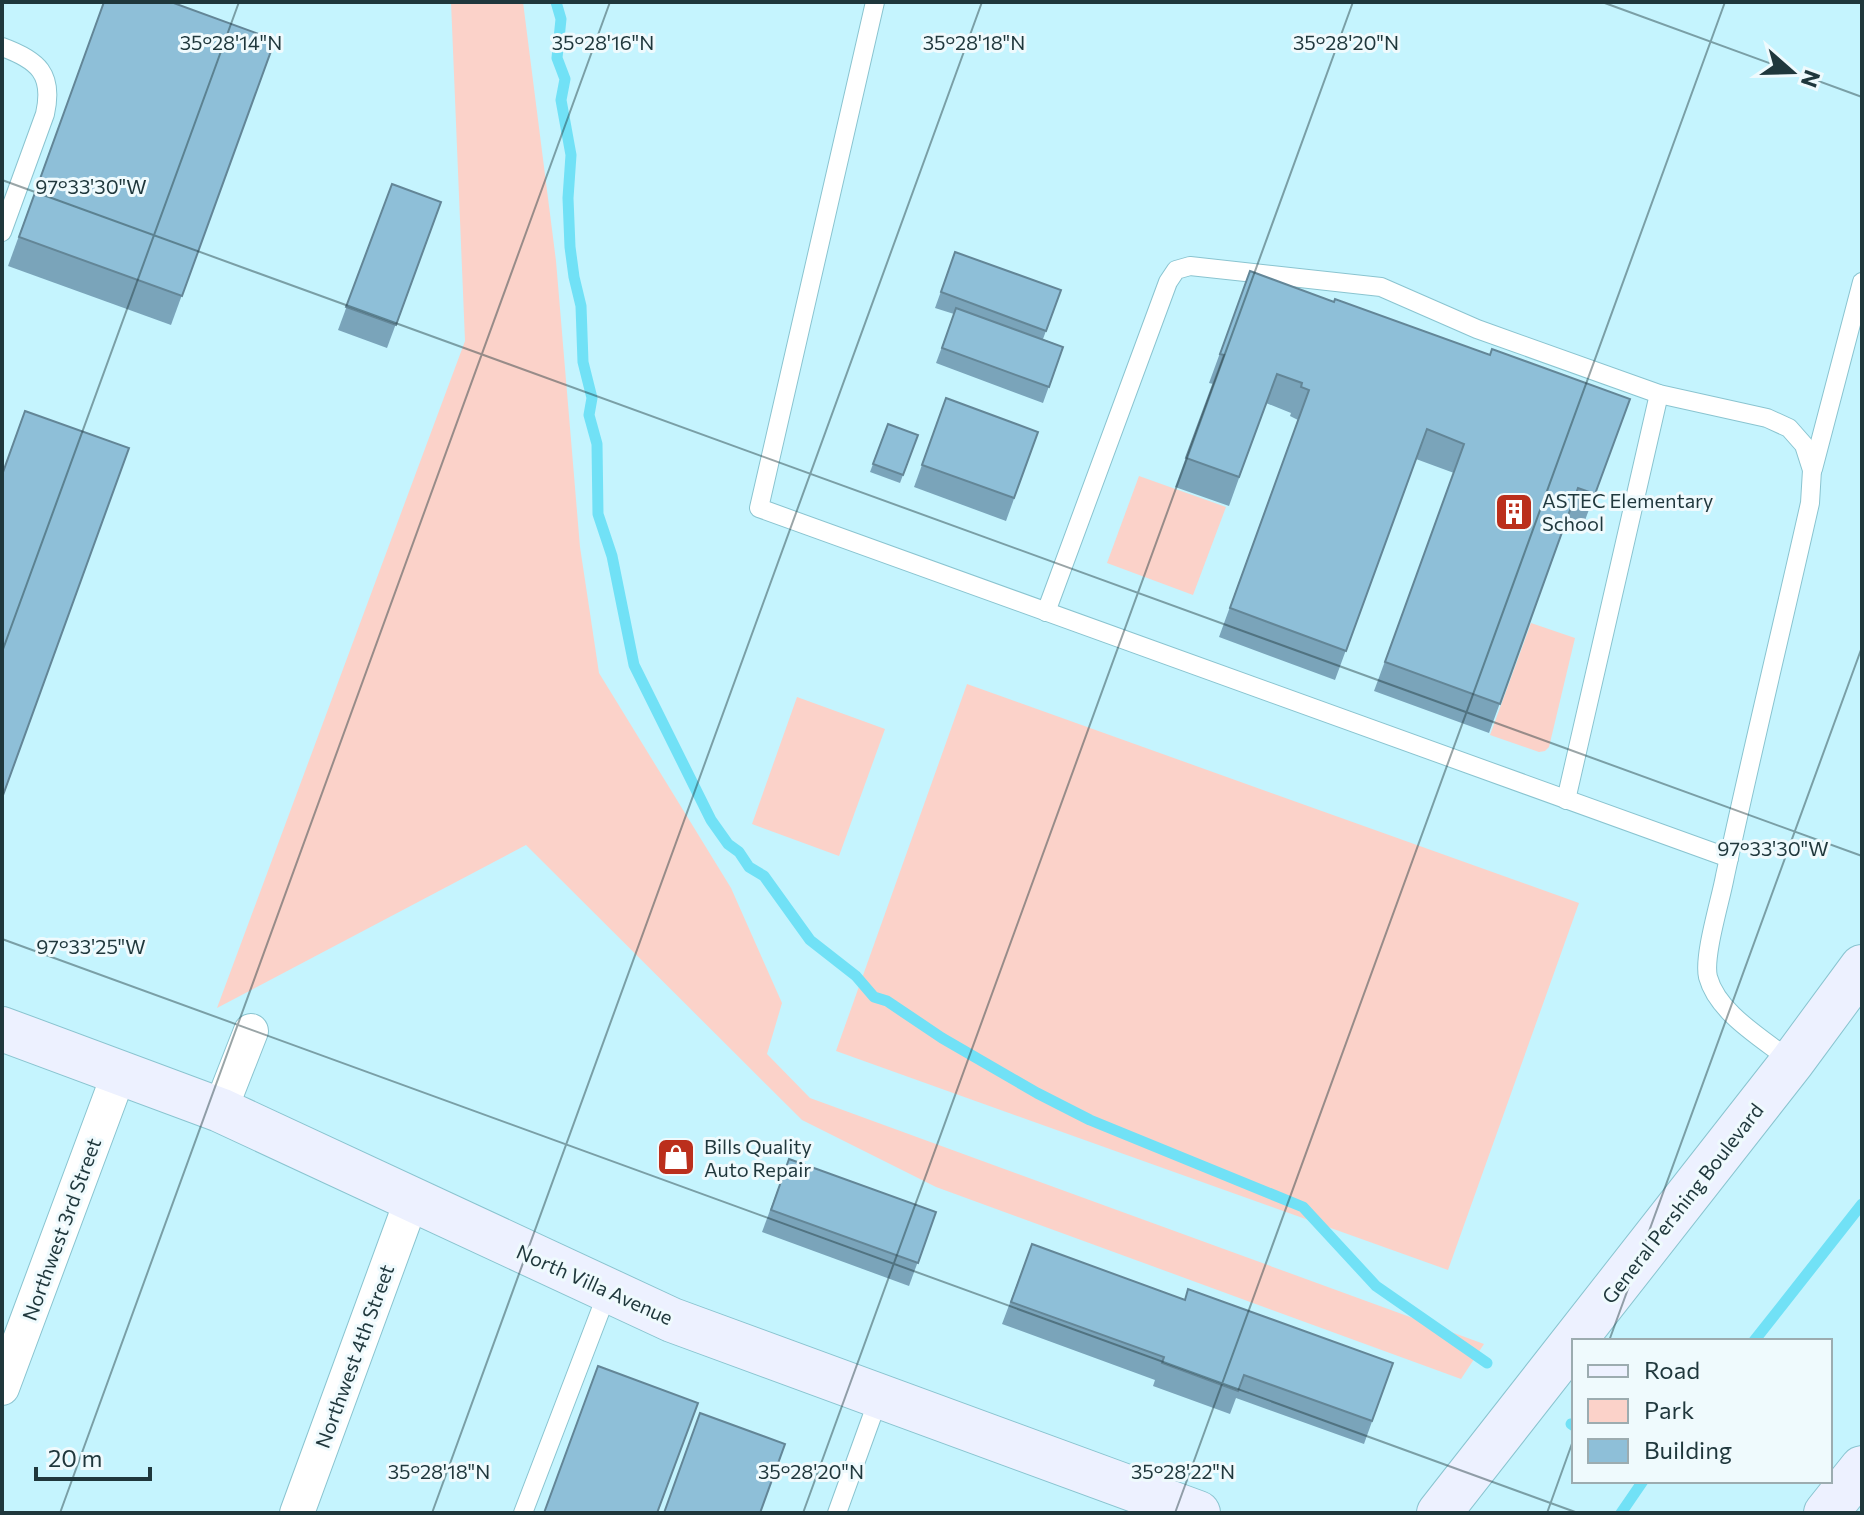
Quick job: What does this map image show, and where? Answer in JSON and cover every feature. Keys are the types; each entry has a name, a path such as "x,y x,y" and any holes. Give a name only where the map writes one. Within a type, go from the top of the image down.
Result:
{"main road":[{"name":"General Pershing Boulevard","path":"1575,1339 1792,1062 1862,967"},
{"name":"North Villa Avenue","path":"2,1029 220,1110 672,1320 1198,1513"},
{"name":"General Pershing Boulevard","path":"1439,1513 1572,1343"},
{"path":"1826,1513 1862,1468"}],"street":[{"path":"220,1110 251,1031"},
{"name":"Northwest 3rd Street","path":"2,1388 120,1071"},
{"name":"Northwest 4th Street","path":"297,1513 412,1199"}],"lane":[{"path":"875,2 759,508 1729,858"},
{"path":"2,47 21,54 44,75 50,94 2,232"},
{"path":"1046,612 1168,282 1176,270 1190,266 1381,287 1477,329 1659,394 1767,418 1789,428 1804,445 1812,470"},
{"path":"1792,1062 1736,1017 1714,992 1707,974 1729,858 1810,503 1812,470 1862,282"},
{"path":"1566,800 1659,394"},
{"path":"523,1513 608,1291"},
{"path":"837,1513 879,1397"}],"green space":[{"path":"451,2 523,2 556,261 580,547 599,673 731,888 782,1003 767,1054 810,1098 1484,1344 1461,1379 936,1187 802,1120 526,845 217,1008 465,341"},
{"path":"1139,476 1226,507 1193,595 1107,563"},
{"path":"1531,623 1575,638 1549,747 1539,752 1490,735"},
{"path":"967,684 1579,903 1448,1270 836,1051"},
{"path":"797,697 885,729 839,856 752,824"}],"building":[{"path":"104,2 171,2 275,40 182,296 19,237"},
{"path":"392,184 441,202 396,325 346,307"},
{"path":"955,252 1061,290 1046,331 941,292"},
{"name":"ASTEC Elementary School","path":"1250,271 1490,355 1492,349 1630,399 1595,494 1578,488 1500,704 1385,662 1464,444 1427,429 1346,651 1230,608 1309,390 1301,387 1302,383 1277,374 1239,477 1186,458 1224,355 1220,354"},
{"path":"956,308 1063,347 1049,387 942,348"},
{"path":"946,398 1038,432 1014,498 922,465"},
{"path":"25,411 129,448 2,798 2,475"},
{"path":"888,424 918,435 903,475 873,464"},
{"path":"789,1159 936,1212 918,1263 771,1210"},
{"path":"1032,1244 1185,1300 1188,1289 1393,1363 1372,1421 1244,1375 1238,1391 1162,1363 1164,1357 1011,1302"},
{"path":"598,1366 698,1403 657,1513 544,1513"},
{"path":"700,1413 785,1444 760,1513 664,1513"}],"waterway":[{"path":"556,2 561,19 557,58 565,79 561,100 571,155 568,198 570,247 581,306 583,362 592,398 589,415 597,444 598,514 612,556 634,665 711,820 749,867 764,876 810,940 856,976 874,997 887,1001 942,1038 1090,1120 1303,1207 1376,1286 1487,1363"},
{"path":"1756,1339 1862,1204"},
{"path":"1621,1513 1642,1483"}],"place":[{"name":"ASTEC Elementary School","path":"1514,512"},
{"name":"Bills Quality Auto Repair","path":"676,1157"}]}
